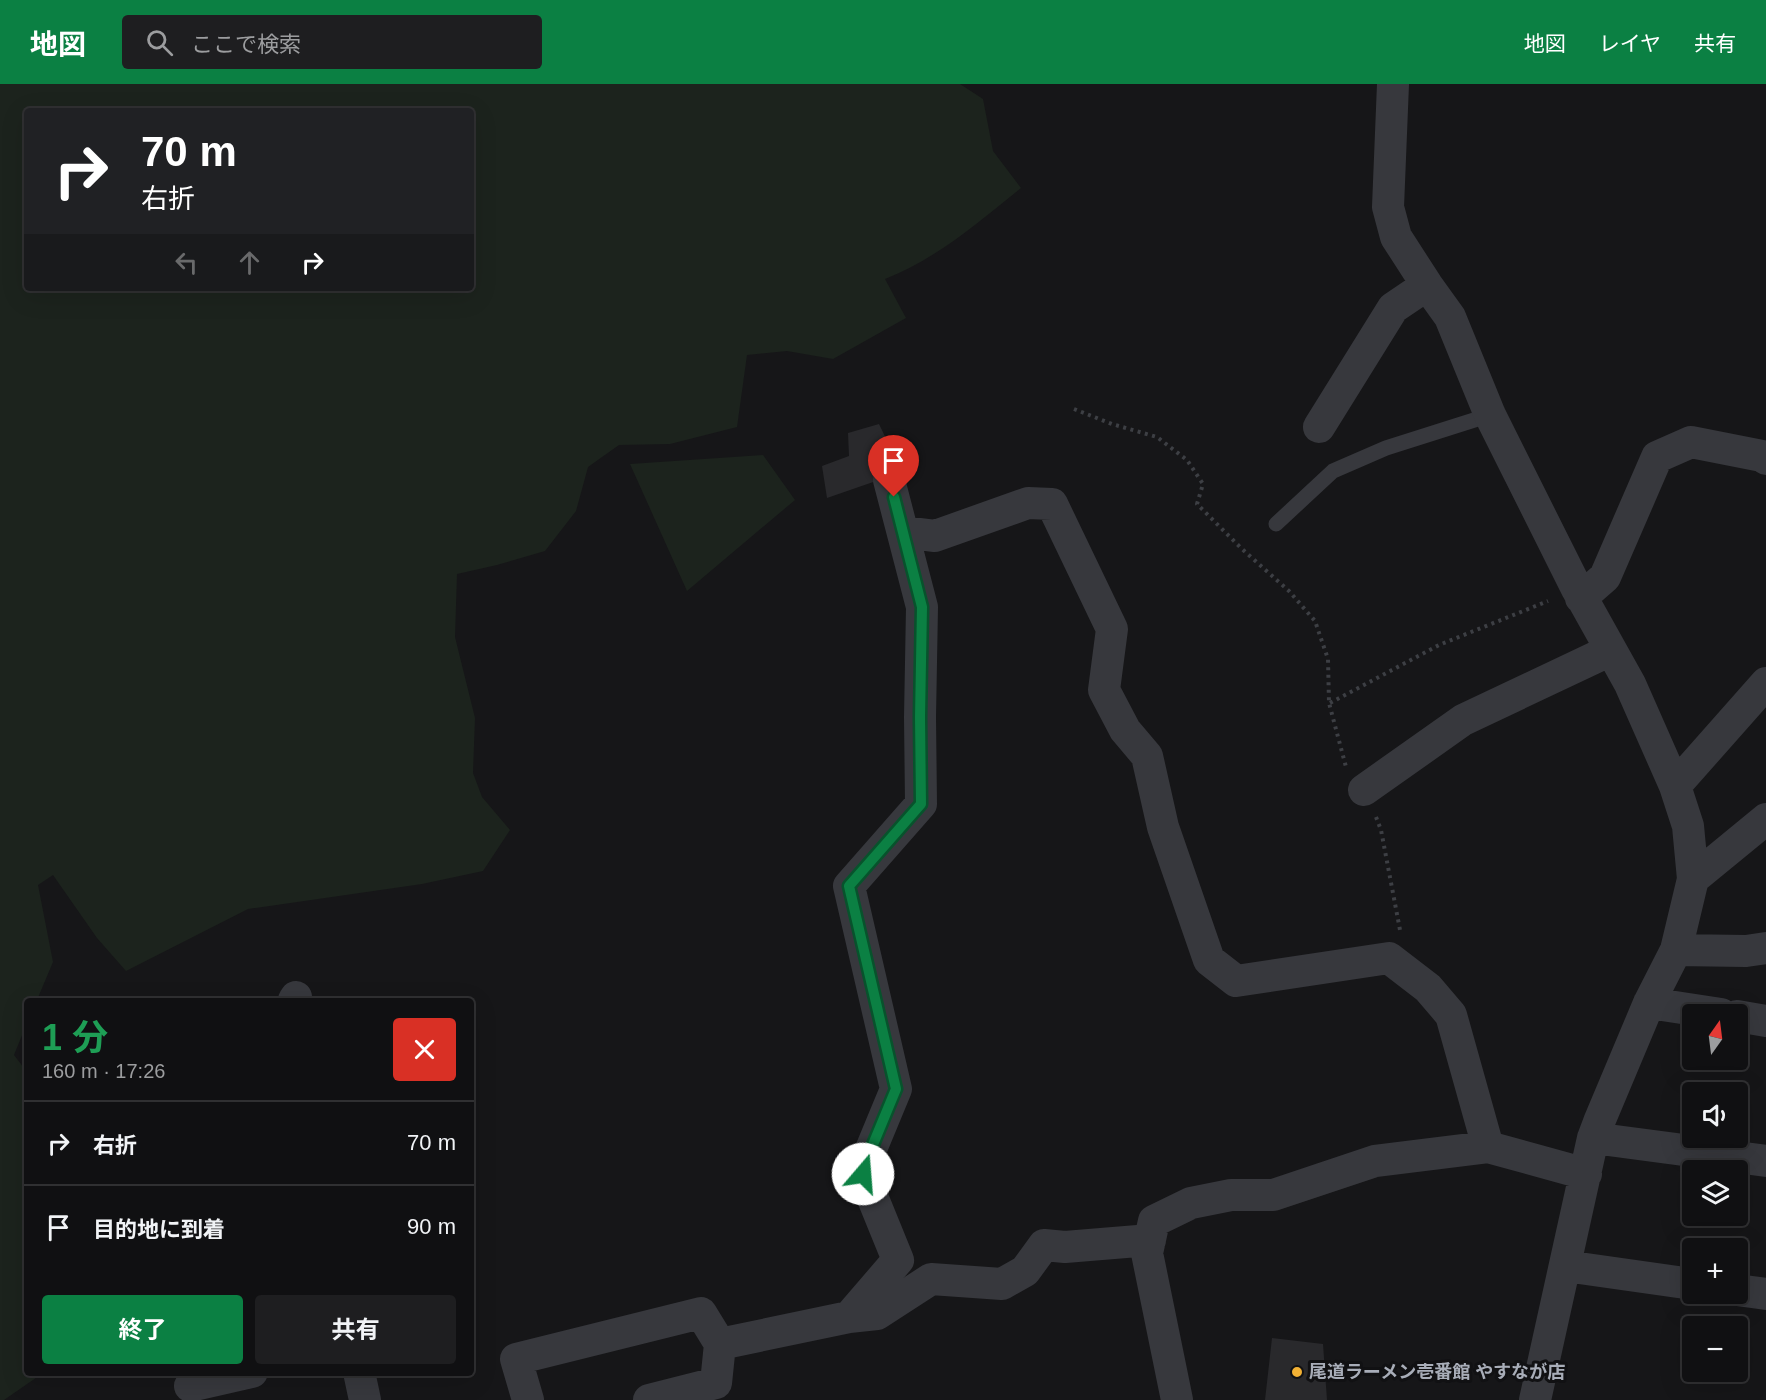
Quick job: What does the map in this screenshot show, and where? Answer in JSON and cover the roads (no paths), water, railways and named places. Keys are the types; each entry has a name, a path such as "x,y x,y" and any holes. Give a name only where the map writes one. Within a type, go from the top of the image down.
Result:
{"street":[{"path":"1393,84 1388,207 1396,237 1450,317 1490,415 1579,594 1630,684 1675,786 1688,826 1693,879 1676,950 1649,1003 1593,1138 1535,1400"},
{"path":"1319,427 1393,309 1427,285"},
{"path":"1579,594 1605,577 1657,457 1692,442 1762,456 1766,459"},
{"path":"849,1317 898,1260 863,1174 896,1089 849,886 921,804 922,607 889,480"},
{"path":"903,532 935,536 1028,503 1052,504 1112,629 1104,690 1125,730 1147,756 1163,827 1209,960 1236,981 1389,958 1428,988 1451,1015 1488,1147"},
{"path":"1364,790 1463,720 1611,650"},
{"path":"1675,786 1766,683"},
{"path":"1693,879 1766,819"},
{"path":"1676,950 1746,951 1766,948"},
{"path":"1649,1003 1682,1008"},
{"path":"1748,1018 1766,1021"},
{"path":"1593,1138 1766,1161"},
{"path":"1177,1400 1147,1253 1154,1221 1191,1203 1231,1195 1273,1195 1375,1161 1488,1147 1586,1174"},
{"path":"720,1344 849,1317 877,1314 931,1279 1002,1284 1025,1271 1044,1245 1065,1247 1150,1240"},
{"path":"1565,1266 1682,1283"},
{"path":"1748,1292 1766,1294"},
{"path":"528,1400 516,1359 701,1313 720,1344 717,1383 649,1400"},
{"path":"190,1386 234,1376"},
{"path":"360,1376 365,1400"}],"lane":[{"path":"1276,524 1333,471 1386,448 1490,415"}],"place":[{"name":"尾道ラーメン壱番館 やすなが店","path":"1297,1372"}]}
